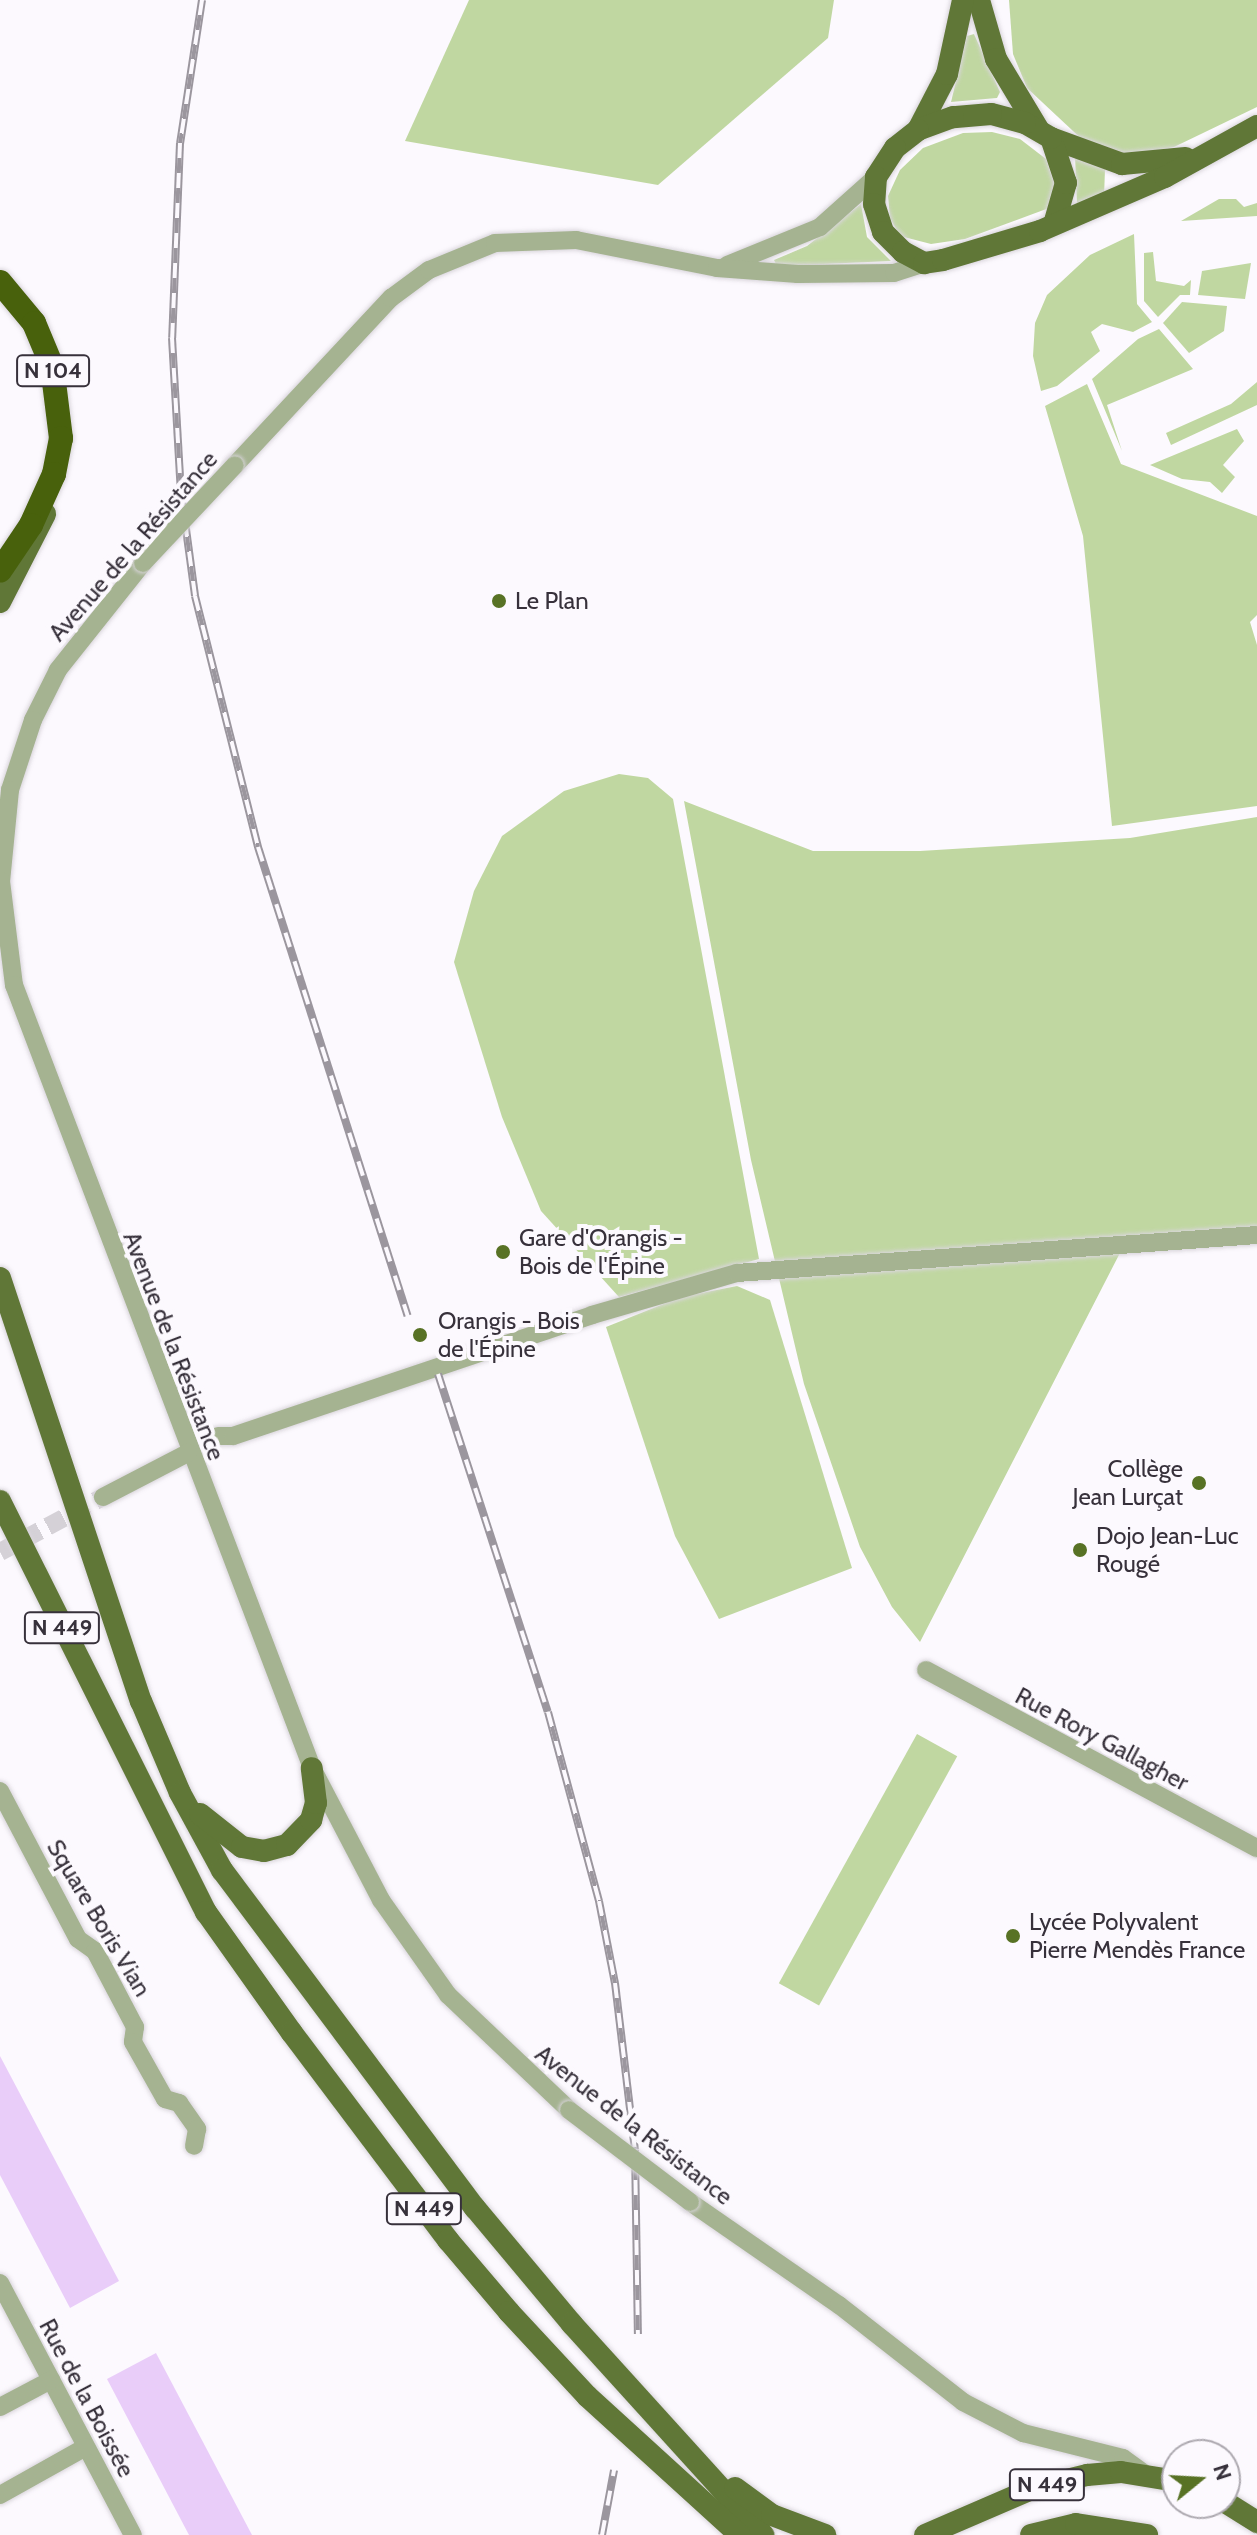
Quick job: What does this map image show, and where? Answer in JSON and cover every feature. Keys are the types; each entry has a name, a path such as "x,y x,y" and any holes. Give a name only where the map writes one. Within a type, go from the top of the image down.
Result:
{"highway":[{"name":"N 104","path":"0,282 34,323 52,366 61,438 54,474 31,525 0,571"}],"main road":[{"path":"918,130 947,74 963,0"},
{"path":"979,0 996,59 1044,133 1066,183 1055,221"},
{"path":"1203,154 1122,164 991,114 953,117 918,130 895,148 876,177 874,204 883,232 903,252 924,263 1031,235 1055,221 1165,177 1257,126"},
{"path":"0,602 34,542 54,474"},
{"name":"N 449","path":"0,1278 141,1701 180,1793 222,1870 475,2208 572,2324 703,2463 772,2515 825,2535"},
{"name":"N 449","path":"0,1501 206,1912 448,2240 587,2396 674,2480 690,2507 719,2535"},
{"path":"180,1793 232,1843 264,1851 287,1845 306,1830 316,1803 312,1768"},
{"path":"703,2463 763,2535"},
{"name":"N 449","path":"925,2535 1034,2488 1087,2475 1145,2474 1161,2478"},
{"path":"674,2480 699,2494 740,2535"},
{"path":"1031,2535 1076,2524 1147,2535"}],"street":[{"name":"Avenue de la Résistance","path":"717,268 779,248 820,227 876,177"},
{"name":"Avenue de la Résistance","path":"924,263 894,273 717,268 548,238 495,243 460,255 391,298 143,563 93,620 58,670 33,720 10,790 1,881 14,985 188,1453 312,1768 381,1900 448,1995 569,2110 690,2202 839,2305 963,2402 1023,2433 1123,2458 1145,2474"},
{"path":"218,1436 233,1436 592,1315 737,1273 1257,1235"},
{"path":"103,1497 188,1453"},
{"name":"Rue Rory Gallagher","path":"926,1670 1257,1848"},
{"name":"Square Boris Vian","path":"0,1791 78,1939 95,1951 135,2027 133,2042 165,2099 179,2103 197,2129 194,2146"},
{"name":"Rue de la Boissée","path":"0,2283 5,2303 51,2380 133,2535"},
{"path":"0,2407 51,2380"},
{"path":"0,2495 86,2447"}],"green space":[{"path":"469,0 834,0 828,38 658,185 405,141"},
{"path":"1009,0 1257,0 1257,107 1174,147 1131,155 1088,145 1027,88 1013,54"},
{"path":"974,34 1000,92 997,98 951,102 967,36"},
{"path":"992,132 1020,139 1046,159 1056,189 1049,208 965,239 931,244 900,236 890,218 888,196 900,170 923,148 963,133"},
{"path":"1075,156 1105,169 1104,197 1077,204"},
{"path":"1219,199 1236,199 1244,207 1257,203 1257,216 1181,221"},
{"path":"861,204 867,237 891,261 777,266 774,260 807,246"},
{"path":"1134,234 1137,304 1152,322 1133,332 1102,324 1091,332 1100,351 1057,386 1041,391 1033,356 1035,323 1047,295 1090,255"},
{"path":"1153,252 1156,281 1184,286 1191,280 1190,295 1180,295 1158,317 1144,301 1144,253"},
{"path":"1251,263 1245,299 1198,295 1202,271"},
{"path":"1182,302 1227,306 1224,331 1189,353 1163,323"},
{"path":"1159,329 1193,369 1107,405 1122,451 1092,379 1138,339"},
{"path":"1257,382 1257,405 1171,445 1166,433 1231,404"},
{"path":"1087,384 1121,464 1257,516 1257,615 1250,622 1257,645 1257,806 1112,826 1083,536 1045,406"},
{"path":"1237,429 1244,441 1223,465 1235,477 1222,493 1210,482 1182,479 1150,465"},
{"path":"619,774 648,778 673,799 759,1259 619,1297 541,1211 502,1117 454,962 474,891 502,836 564,791"},
{"path":"684,801 813,851 920,851 1130,838 1257,817 1257,1236 1122,1249 920,1642 892,1607 860,1547 804,1384 751,1160"},
{"path":"737,1286 770,1300 852,1568 719,1619 675,1536 606,1327 681,1297"},
{"path":"917,1734 957,1756 819,2006 779,1983"}],"shaded area":[{"path":"0,2056 119,2281 70,2308 0,2175"},
{"path":"156,2353 252,2535 189,2535 107,2379"}],"tunnel":[{"path":"0,1552 103,1497"}],"railway":[{"path":"202,0 180,143 172,338 181,492 195,596 258,847 408,1316"},
{"path":"438,1374 548,1712 599,1901 615,1983 635,2150 638,2334"},
{"path":"602,2535 614,2470"}],"place":[{"name":"Le Plan","path":"499,601"},
{"name":"Gare d'Orangis - Bois de l'Épine","path":"503,1252"},
{"name":"Orangis - Bois de l'Épine","path":"420,1335"},
{"name":"Collège Jean Lurçat","path":"1199,1483"},
{"name":"Dojo Jean-Luc Rougé","path":"1080,1550"},
{"name":"Lycée Polyvalent Pierre Mendès France","path":"1013,1936"}]}
